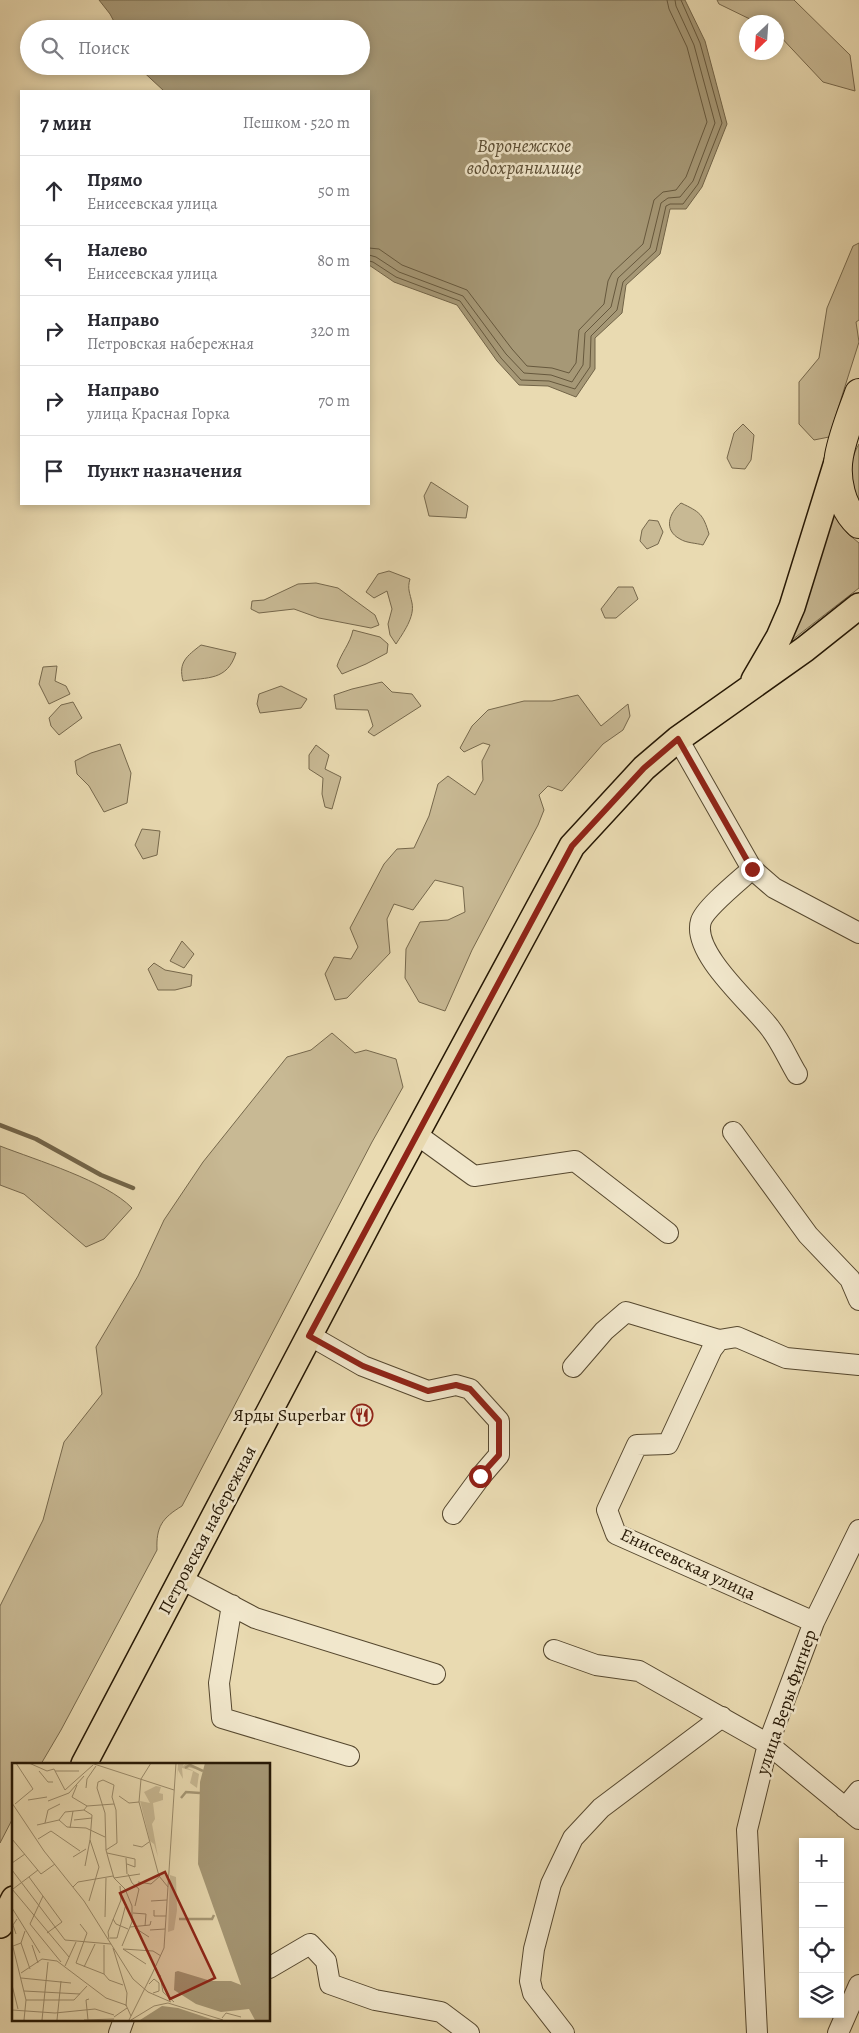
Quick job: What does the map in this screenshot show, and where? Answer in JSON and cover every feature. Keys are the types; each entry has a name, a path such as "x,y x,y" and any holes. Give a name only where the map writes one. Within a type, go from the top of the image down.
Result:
{"highway":[{"path":"859,393 839,456 840,491 846,507 859,524"},
{"path":"839,456 859,428"}],"main road":[{"name":"Петровская набережная","path":"750,687 779,637 792,607 839,456"},
{"name":"Петровская набережная","path":"85,1763 416,1134 572,846 644,768 678,739 804,649 859,606"},
{"path":"0,1925 12,1903"}],"street":[{"path":"678,739 752,869 774,888 859,933"},
{"path":"752,869 719,898 701,921 702,941 723,976 770,1028 797,1074"},
{"path":"733,1132 808,1235 850,1279 859,1300"},
{"path":"416,1134 474,1176 575,1161 668,1233"},
{"path":"573,1367 604,1331 626,1312 719,1340 737,1337 786,1358 859,1365"},
{"path":"309,1336 363,1366 428,1391 456,1385 470,1389 499,1421 499,1455 480,1476 453,1514"},
{"name":"Енисеевская улица","path":"719,1340 712,1349 668,1444 637,1446 607,1510 616,1534 814,1622"},
{"name":"улица Веры Фигнер","path":"757,2033 747,1830 768,1744 814,1622 859,1530"},
{"path":"181,1579 255,1618 436,1674"},
{"path":"232,1605 219,1683 222,1718 349,1756"},
{"path":"554,1650 596,1665 639,1671 768,1744 852,1813 859,1791"},
{"path":"564,2033 533,1993 530,1981 534,1949 551,1884 573,1838 601,1808 722,1717"},
{"path":"270,1967 310,1944 326,1962 330,1984 374,2000 441,2012 470,2033"},
{"path":"838,2033 859,1985"},
{"path":"119,2033 124,2020"}],"shaded area":[{"path":"717,0 794,0 850,55 855,91 823,82 784,40 784,15 742,15 719,4"},
{"path":"859,243 859,320 856,322 859,342 829,437 814,440 799,424 799,382 819,358 827,308 853,246"},
{"path":"743,424 754,435 751,460 745,469 732,468 727,458 734,433"},
{"path":"859,444 859,503 852,481 851,466"},
{"path":"431,482 468,506 466,518 429,516 424,496"},
{"path":"681,503 697,511 703,518 709,534 703,545 682,540 671,531 671,516"},
{"path":"833,513 847,533 859,543 859,588 792,640"},
{"path":"649,520 658,521 663,532 658,544 647,549 640,541 642,530"},
{"path":"389,571 410,579 409,588 412,614 408,625 396,644 390,635 388,624 392,609 387,591 374,598 366,592 378,574"},
{"path":"316,583 338,588 375,615 379,625 371,628 319,618 294,609 259,613 251,609 252,601 264,600 298,584"},
{"path":"618,587 633,587 638,599 616,618 605,618 601,609"},
{"path":"353,630 380,637 388,644 387,653 342,674 337,666"},
{"path":"201,645 236,653 232,662 222,673 208,678 183,681 182,669 185,660"},
{"path":"57,666 55,681 66,686 70,694 49,704 39,684 43,667"},
{"path":"382,682 392,692 412,694 421,706 374,736 368,732 373,726 368,710 336,709 334,695"},
{"path":"281,686 307,699 301,708 260,713 257,704 259,694"},
{"path":"578,695 601,726 628,704 630,716 623,730 603,744 562,791 548,786 539,795 544,810 538,825 472,950 445,1011 419,1002 405,978 406,949 420,922 448,920 465,912 463,887 435,880 413,910 394,904 387,919 390,953 347,998 335,1000 325,974 334,957 351,959 358,947 350,928 384,864 397,849 414,848 429,816 438,784 448,776 475,795 483,780 482,761 490,745 483,743 464,752 460,748 472,726 488,710 524,701 552,701"},
{"path":"73,702 82,718 59,735 51,726 49,718 61,705"},
{"path":"120,744 131,773 127,803 104,812 89,786 77,774 75,761 91,753"},
{"path":"316,745 329,755 325,769 341,777 332,809 325,807 322,794 323,778 309,769 309,755"},
{"path":"142,829 160,831 157,855 143,859 135,845"},
{"path":"182,941 194,954 184,968 170,961"},
{"path":"154,963 165,970 192,975 191,986 175,990 158,990 148,969"},
{"path":"332,1033 355,1053 366,1050 396,1059 403,1087 372,1142 182,1506 165,1519 159,1529 157,1550 61,1730 42,1763 12,1763 12,1820 0,1843 0,1606 43,1520 64,1442 102,1394 96,1347 138,1276 164,1220 203,1162 287,1057 311,1050"},
{"path":"0,1146 88,1180 120,1198 132,1208 104,1239 86,1247 24,1194 0,1185"}],"water":[{"name":"Воронежское водохранилище","path":"99,0 685,0 705,41 727,124 702,187 686,209 670,209 660,254 626,285 622,313 595,338 595,369 576,397 548,386 519,385 497,361 457,305 394,282 370,266 370,90 163,90 147,75 370,75 370,20 113,20"}],"waterway":[{"path":"0,1125 36,1139 101,1175 133,1188"}],"place":[{"name":"Ярды Superbar","path":"362,1415"}],"route":[{"path":"480,1476 499,1455 499,1421 470,1389 456,1385 428,1391 363,1366 309,1336 572,846 644,768 678,739 752,869"}]}
